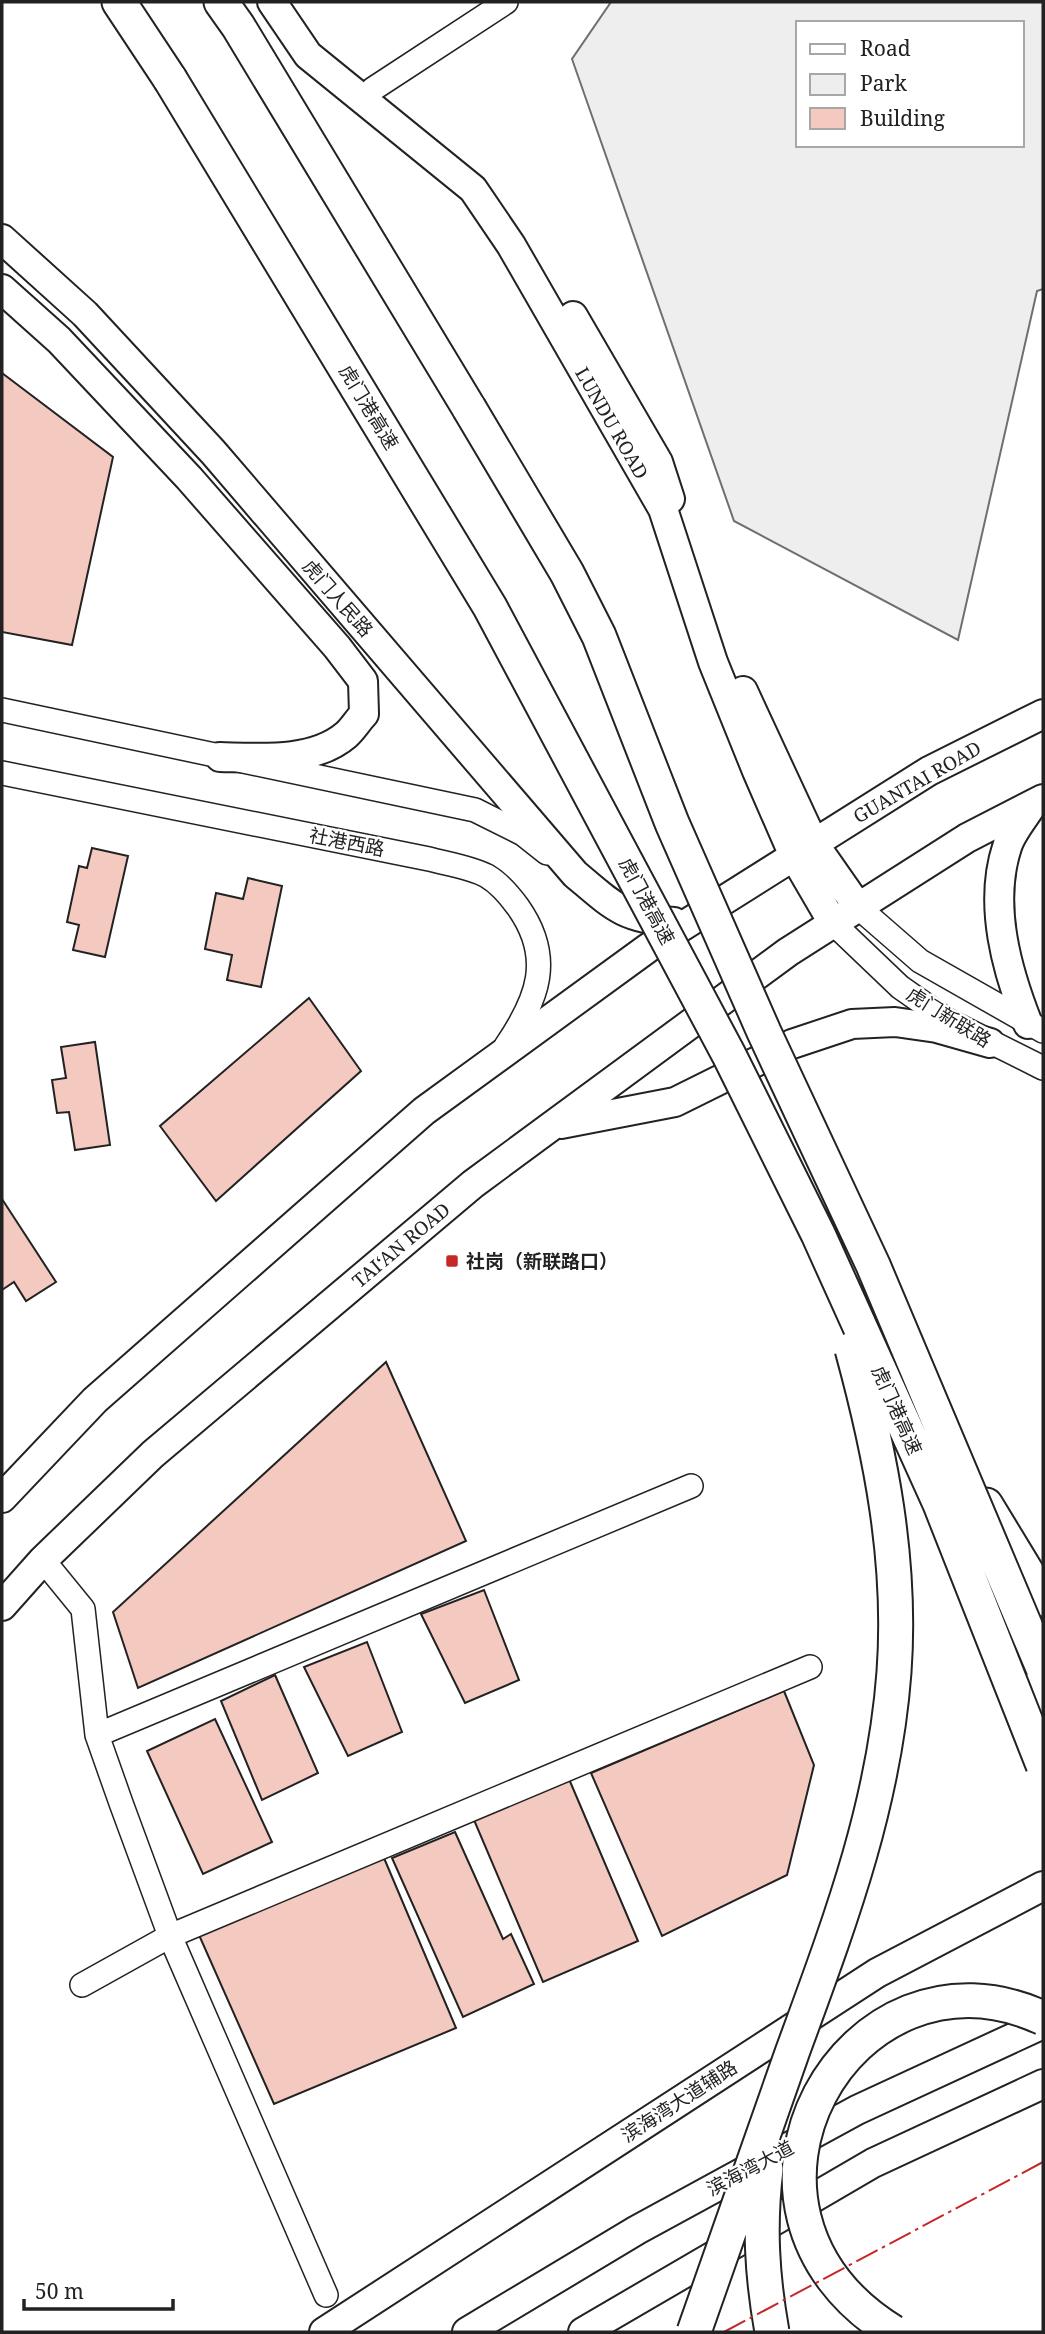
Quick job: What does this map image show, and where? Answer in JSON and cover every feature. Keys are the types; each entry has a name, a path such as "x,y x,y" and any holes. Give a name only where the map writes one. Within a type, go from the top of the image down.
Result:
{"highway":[{"name":"虎门港高速","path":"119,2 170,79 490,607 729,1055 818,1234 940,1504 1043,1765"},
{"name":"虎门港高速","path":"220,2 238,26 469,408 585,607 672,823 764,1032 873,1265 1043,1668"},
{"path":"694,2332 866,1842 885,1757 894,1671 895,1584 887,1497 870,1413 818,1234"},
{"path":"948,1440 1043,1599"},
{"path":"893,2332 866,2315 839,2289 818,2258 804,2222 798,2185 801,2147 811,2111 828,2078 853,2049 883,2026 917,2011 953,2003 991,2003 1028,2011 1043,2018"},
{"path":"772,2332 762,2277 760,2218 780,2087"}],"main road":[{"name":"LUNDU ROAD","path":"272,2 308,55 473,189 512,246 663,509 713,662 804,850 858,907"},
{"name":"LUNDU ROAD","path":"292,2 318,37 350,71 478,171 526,236 657,462 731,666 833,923"},
{"name":"虎门人民路","path":"2,239 85,314 213,452 575,874 613,906 641,920 688,923"},
{"name":"虎门人民路","path":"2,289 59,340 189,478 337,647 363,681 364,714 346,735 312,752 265,758 219,757"},
{"name":"GUANTAI ROAD","path":"804,850 929,771 1043,714"},
{"path":"1036,1028 1013,988 999,895 1007,846 1037,802"},
{"name":"TAI‘AN ROAD","path":"2,1606 43,1560 153,1454 473,1184 788,952 967,838 1037,802"},
{"path":"2,1498 94,1400 424,1111 688,923 804,850"},
{"path":"548,1129 568,1120 675,1102 792,1044 852,1024 895,1022 937,1028 990,1042"},
{"name":"滨海湾大道辅路","path":"324,2332 866,1980 1040,1887"},
{"name":"滨海湾大道","path":"467,2332 637,2230 857,2110 1043,2024"},
{"path":"583,2332 873,2164 1043,2084"}],"street":[{"path":"373,89 506,2"},
{"path":"2,710 475,810 523,834 575,874"},
{"name":"社港西路","path":"2,773 429,859 487,876 508,894 529,923 540,954 537,989 521,1024 500,1056"},
{"name":"虎门新联路","path":"858,907 920,961 1036,1028"},
{"name":"虎门新联路","path":"833,923 900,987 947,1020 1043,1068"},
{"path":"97,1735 691,1486"},
{"path":"43,1560 83,1609 97,1735 170,1936 326,2295"},
{"path":"82,1985 170,1936 810,1667"}],"green space":[{"path":"611,2 1043,2 1043,289 1037,291 958,640 734,521 572,59"}],"building":[{"path":"2,373 113,457 72,645 2,632"},
{"path":"92,848 128,856 105,957 73,950 79,925 67,922 79,866 87,868"},
{"path":"248,878 282,886 261,987 227,980 232,955 205,949 216,893 243,899"},
{"path":"309,998 361,1071 216,1201 160,1126"},
{"path":"95,1042 110,1145 75,1150 69,1112 57,1113 52,1080 66,1078 61,1047"},
{"path":"2,1199 56,1282 26,1301 14,1282 2,1290"},
{"path":"386,1362 466,1541 138,1688 113,1612"},
{"path":"484,1590 519,1680 465,1703 421,1614"},
{"path":"367,1642 402,1732 348,1756 304,1667"},
{"path":"275,1675 318,1773 262,1800 221,1701"},
{"path":"784,1691 814,1765 787,1875 662,1936 591,1773"},
{"path":"215,1719 272,1842 203,1874 147,1751"},
{"path":"569,1779 638,1941 543,1982 474,1820"},
{"path":"455,1832 503,1939 511,1934 534,1984 463,2017 392,1858"},
{"path":"384,1858 456,2028 274,2104 199,1935"}],"power":[{"path":"724,2332 1043,2162"}],"place":[{"name":"社岗（新联路口）","path":"452,1261"}]}
